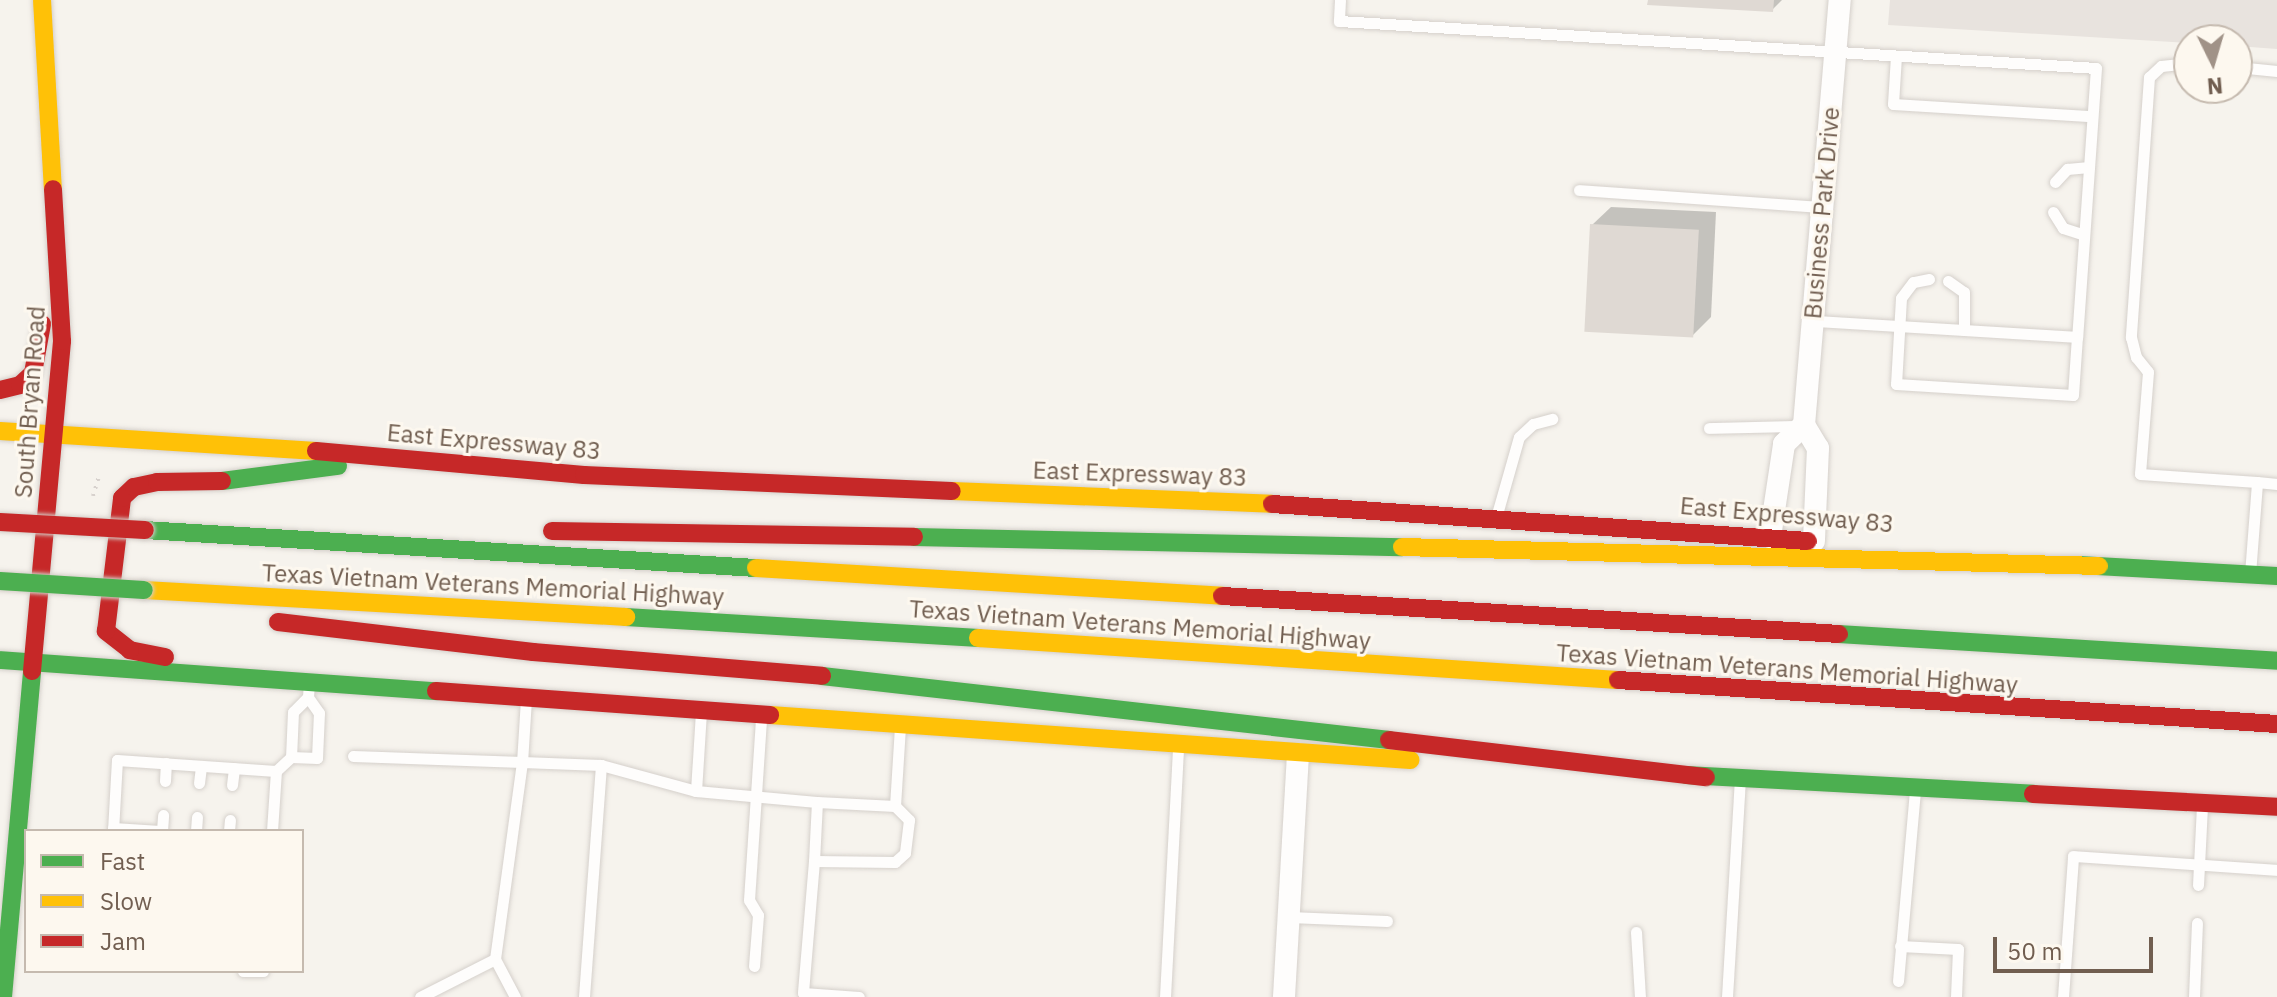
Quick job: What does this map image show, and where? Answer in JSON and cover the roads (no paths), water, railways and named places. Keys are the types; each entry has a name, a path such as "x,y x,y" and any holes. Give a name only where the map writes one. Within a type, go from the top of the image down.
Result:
{"main road":[{"name":"South Bryan Road","path":"3,997 36,663 51,433 62,341 42,0"},
{"path":"0,390 20,385 33,373 41,348 55,185"},
{"name":"East Expressway 83","path":"0,431 398,458 584,475 1497,517 2099,566 2277,576"},
{"path":"398,458 213,482 157,482 134,487 122,498 106,631 130,650 309,690 526,699 1178,747 2277,807"},
{"name":"Texas Vietnam Veterans Memorial Highway","path":"0,522 2277,661"},
{"path":"235,535 481,531"},
{"path":"528,531 1177,541 2099,566"},
{"name":"Texas Vietnam Veterans Memorial Highway","path":"0,581 779,625 2277,724"},
{"path":"167,591 228,616"},
{"path":"258,620 533,652 869,680 1706,777"},
{"path":"0,660 256,679"},
{"path":"5,748 4,803 13,889"}],"street":[{"name":"Business Park Drive","path":"1814,541 1818,448 1804,425 1840,0"},
{"name":"Business Park Drive","path":"1770,537 1784,444 1804,425"},
{"path":"1284,997 1298,754"}],"lane":[{"path":"1340,0 1339,21 2096,68 2073,395 1896,384 1899,326 1905,289 1929,279"},
{"path":"1896,56 1893,104 2092,116"},
{"path":"2173,65 2161,66 2149,77 2131,337 2136,357 2148,372 2140,474 2277,484"},
{"path":"2253,69 2277,71"},
{"path":"2055,182 2067,169 2089,167"},
{"path":"1579,190 1822,207"},
{"path":"2053,212 2063,228 2084,235"},
{"path":"1948,281 1964,292 1964,330"},
{"path":"1813,321 2077,337"},
{"path":"1497,517 1519,437 1533,424 1552,419"},
{"path":"1709,428 1804,425"},
{"path":"2250,575 2257,482"},
{"path":"272,829 276,771 291,757 293,712 309,690"},
{"path":"291,757 317,758 319,713 309,690"},
{"path":"515,997 495,959 522,762 526,699"},
{"path":"696,791 701,712"},
{"path":"754,966 758,915 749,900 761,716"},
{"path":"895,806 900,726"},
{"path":"1165,997 1178,747"},
{"path":"353,756 601,765 696,791 895,806 909,820 905,853 895,862 814,861"},
{"path":"113,829 117,760 276,771"},
{"path":"165,781 166,763"},
{"path":"584,997 601,765"},
{"path":"199,783 201,766"},
{"path":"232,785 234,768"},
{"path":"1727,997 1740,778"},
{"path":"1898,981 1915,788"},
{"path":"817,802 803,993 859,997"},
{"path":"2198,885 2202,803"},
{"path":"161,829 163,815"},
{"path":"196,829 197,817"},
{"path":"2063,997 2073,856 2277,870"},
{"path":"1289,917 1387,921"},
{"path":"2194,997 2197,923"},
{"path":"1636,932 1640,997 1651,997"},
{"path":"1900,946 1958,949 1956,997"},
{"path":"7,956 24,958"},
{"path":"420,997 495,959"}]}
